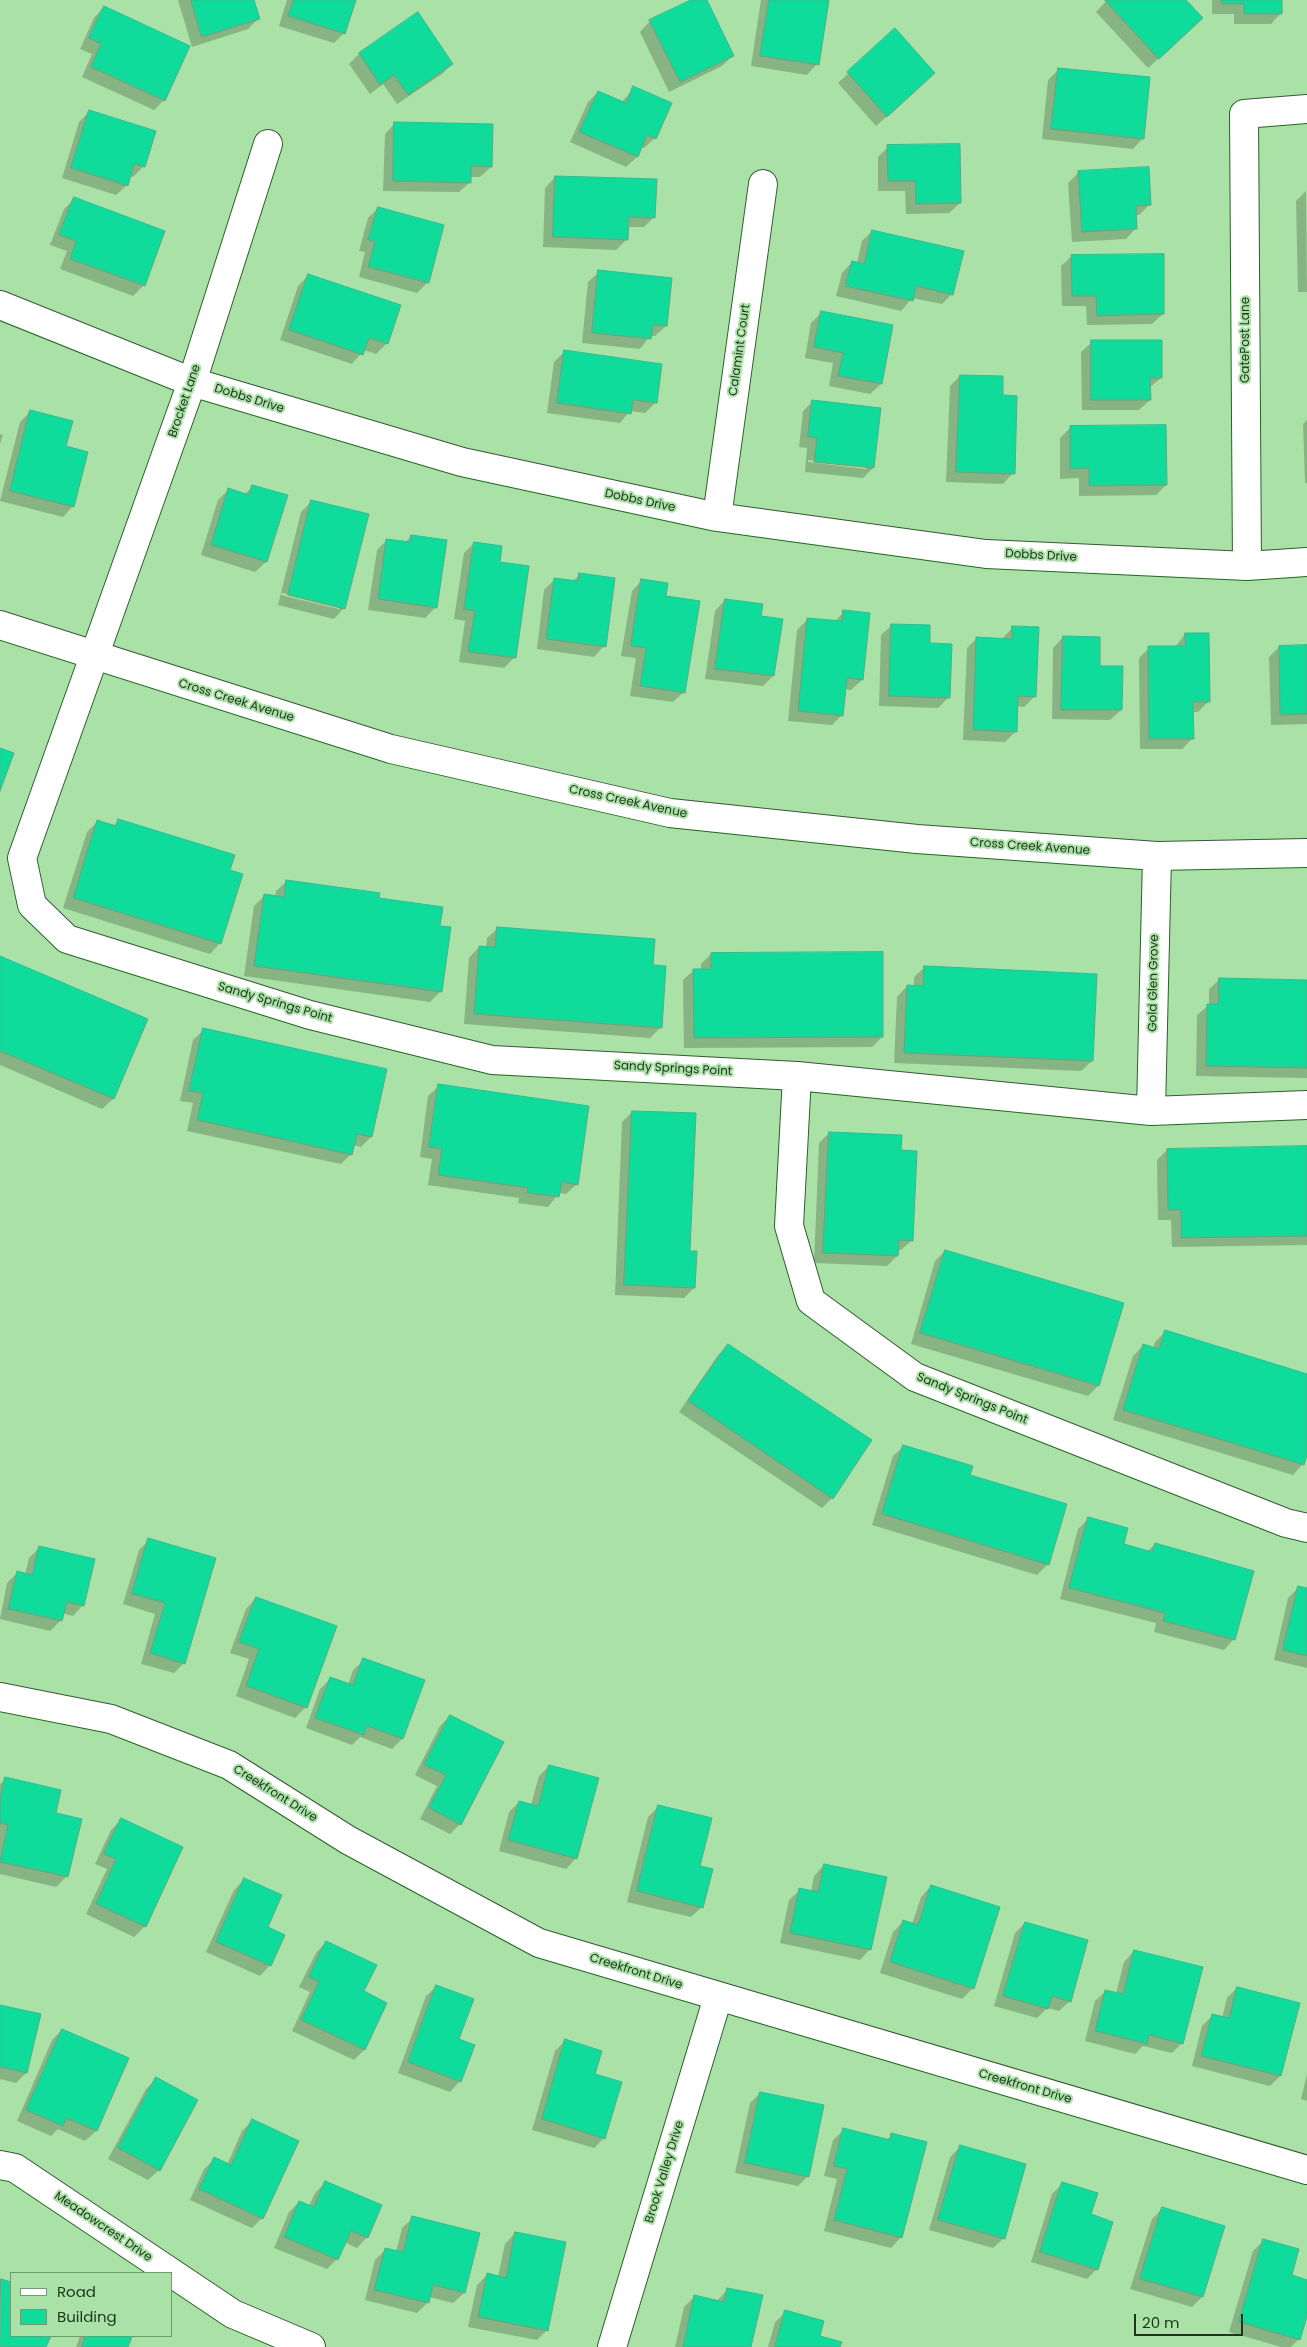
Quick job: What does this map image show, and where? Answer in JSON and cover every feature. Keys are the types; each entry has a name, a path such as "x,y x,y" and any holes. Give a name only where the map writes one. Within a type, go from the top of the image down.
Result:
{"street":[{"name":"GatePost Lane","path":"1248,566 1244,114 1307,109"},
{"name":"Brocket Lane","path":"94,657 192,382 268,144"},
{"name":"Calamint Court","path":"717,517 764,184"},
{"name":"Dobbs Drive","path":"0,305 192,382 462,462 717,517 986,554 1248,566 1307,562"},
{"name":"Cross Creek Avenue","path":"0,625 94,657 391,749 670,813 917,840 1158,856 1307,853"},
{"name":"Sandy Springs Point","path":"94,657 22,858 32,905 67,939 310,1014 492,1060 797,1076 1151,1111 1307,1105"},
{"name":"Gold Glen Grove","path":"1151,1111 1158,856"},
{"name":"Sandy Springs Point","path":"797,1076 789,1226 811,1301 915,1377 1286,1523 1307,1528"},
{"name":"Creekfront Drive","path":"0,1697 111,1720 229,1765 348,1840 539,1943 1307,2170"},
{"name":"Brook Valley Drive","path":"612,2347 718,1997"},
{"name":"Meadowcrest Drive","path":"0,2165 15,2168 170,2272"},
{"name":"Meadowcrest Drive","path":"172,2273 233,2314 311,2347"}],"building":[{"path":"191,0 254,0 260,19 202,37"},
{"path":"294,0 356,0 345,34 288,16"},
{"path":"691,0 707,0 734,56 680,82 649,20"},
{"path":"769,0 829,0 819,65 760,56"},
{"path":"1105,0 1186,0 1203,18 1159,59"},
{"path":"1222,0 1282,0 1282,14 1244,14 1244,4 1222,4"},
{"path":"104,6 190,46 165,101 91,67 101,44 89,38"},
{"path":"418,12 453,64 408,95 394,75 380,85 359,53"},
{"path":"895,28 935,73 887,117 847,72"},
{"path":"1058,68 1150,77 1144,139 1051,129"},
{"path":"633,86 672,103 656,139 647,135 638,157 579,132 598,91 626,103"},
{"path":"89,110 156,131 145,167 134,164 128,186 71,168"},
{"path":"394,122 493,124 492,167 471,166 471,183 393,181"},
{"path":"960,144 961,203 916,204 915,181 888,181 887,145"},
{"path":"1149,167 1151,205 1136,206 1137,229 1082,232 1078,171"},
{"path":"555,176 657,179 655,218 629,217 628,240 553,237"},
{"path":"74,197 165,231 145,286 70,259 76,241 59,235"},
{"path":"378,207 444,225 429,283 368,267 375,242 368,240"},
{"path":"872,230 964,251 953,295 916,286 913,301 845,286 852,261 864,264"},
{"path":"1164,254 1164,314 1097,316 1096,296 1072,296 1071,255"},
{"path":"598,270 672,278 667,326 653,325 651,339 592,333"},
{"path":"308,274 401,305 388,344 369,338 363,355 289,330"},
{"path":"821,311 893,325 882,384 838,376 843,353 814,347"},
{"path":"1091,340 1162,340 1162,378 1150,378 1151,400 1091,400"},
{"path":"564,350 662,364 657,403 633,400 631,414 557,403"},
{"path":"960,375 1003,376 1003,395 1017,396 1015,474 956,472"},
{"path":"812,400 881,408 874,468 814,462 817,438 808,437"},
{"path":"30,410 73,421 66,446 88,452 74,507 10,491"},
{"path":"1166,425 1167,485 1089,486 1089,468 1070,469 1070,426"},
{"path":"252,485 288,495 267,562 211,545 228,488 249,495"},
{"path":"311,500 369,514 345,609 288,595"},
{"path":"411,535 447,540 437,608 378,599 386,539 410,542"},
{"path":"474,542 502,546 500,562 529,566 516,658 468,652 475,611 464,609"},
{"path":"579,573 615,578 606,647 546,639 554,578 578,581"},
{"path":"641,579 668,583 666,596 700,601 685,693 640,686 646,648 631,646"},
{"path":"725,599 763,604 761,616 783,619 774,676 715,669"},
{"path":"843,610 870,613 863,680 847,678 843,716 798,711 807,618 842,621"},
{"path":"891,624 930,625 930,643 952,644 950,698 889,696"},
{"path":"1012,626 1039,627 1036,697 1018,696 1017,732 973,730 976,637 1012,639"},
{"path":"1185,633 1209,633 1210,702 1193,702 1194,739 1149,739 1148,646 1185,646"},
{"path":"1063,636 1100,637 1100,666 1123,666 1122,710 1061,710"},
{"path":"1307,645 1307,714 1280,715 1279,646"},
{"path":"0,748 14,753 0,791"},
{"path":"118,819 235,855 230,870 243,874 221,944 73,898 97,820 116,826"},
{"path":"286,880 380,893 379,898 443,907 440,926 451,927 442,992 254,966 264,894 284,897"},
{"path":"497,927 655,939 653,965 666,966 662,1028 474,1014 479,946 495,947"},
{"path":"883,952 883,1037 694,1038 693,969 711,969 711,953"},
{"path":"0,956 148,1019 114,1099 0,1051"},
{"path":"924,966 1097,974 1093,1061 904,1053 907,985 923,986"},
{"path":"1219,978 1307,980 1307,1068 1206,1066 1207,1004 1218,1004"},
{"path":"203,1028 387,1069 372,1137 357,1134 352,1155 197,1120 203,1093 189,1091"},
{"path":"438,1084 589,1106 578,1185 562,1182 559,1197 527,1193 528,1188 438,1175 442,1149 429,1147"},
{"path":"632,1111 696,1113 690,1251 697,1251 695,1288 624,1285"},
{"path":"829,1132 902,1135 901,1150 917,1151 913,1241 899,1240 898,1256 823,1253"},
{"path":"1307,1146 1307,1236 1181,1238 1181,1210 1168,1210 1167,1149"},
{"path":"945,1250 1124,1303 1099,1386 920,1333"},
{"path":"1165,1330 1307,1374 1307,1455 1304,1465 1123,1410 1143,1344 1159,1349"},
{"path":"728,1344 872,1440 833,1499 688,1401"},
{"path":"903,1445 973,1466 970,1475 1067,1504 1049,1565 882,1514"},
{"path":"1088,1517 1128,1528 1124,1544 1152,1552 1155,1543 1254,1571 1235,1640 1163,1621 1165,1613 1069,1588"},
{"path":"148,1538 216,1558 185,1664 150,1653 165,1603 132,1594"},
{"path":"39,1546 95,1559 84,1606 67,1602 62,1621 8,1609 17,1571 32,1575"},
{"path":"1298,1586 1307,1588 1307,1656 1283,1650"},
{"path":"256,1597 337,1626 307,1708 246,1686 259,1649 239,1642"},
{"path":"363,1658 425,1680 403,1739 367,1726 364,1735 315,1718 330,1677 353,1685"},
{"path":"450,1715 504,1742 461,1825 429,1808 446,1775 424,1765"},
{"path":"549,1765 599,1778 577,1859 508,1840 519,1801 538,1806"},
{"path":"5,1777 61,1790 56,1813 82,1819 68,1877 0,1862 8,1825 0,1823 0,1800"},
{"path":"658,1805 712,1818 700,1866 713,1869 703,1908 637,1891"},
{"path":"121,1818 183,1847 146,1927 96,1904 116,1859 104,1854"},
{"path":"824,1864 887,1877 871,1950 790,1933 799,1888 818,1892"},
{"path":"244,1878 282,1895 268,1927 285,1935 271,1966 216,1942"},
{"path":"931,1885 1000,1907 974,1989 890,1962 903,1920 918,1925"},
{"path":"1025,1922 1088,1940 1071,2002 1052,1996 1048,2009 1003,1996"},
{"path":"326,1941 377,1965 364,1991 387,2003 365,2050 301,2020 319,1982 309,1977"},
{"path":"1134,1950 1203,1967 1183,2044 1149,2035 1147,2044 1095,2031 1105,1990 1123,1994"},
{"path":"436,1985 474,1999 459,2039 475,2045 461,2082 408,2062"},
{"path":"1237,1987 1300,2003 1281,2076 1201,2056 1212,2014 1229,2018"},
{"path":"0,2005 41,2014 27,2073 0,2067"},
{"path":"62,2029 129,2058 97,2131 66,2118 63,2126 26,2110"},
{"path":"565,2039 602,2051 595,2074 622,2082 605,2139 542,2119"},
{"path":"156,2077 198,2100 160,2171 118,2148"},
{"path":"760,2092 824,2105 809,2177 745,2163"},
{"path":"252,2119 299,2141 263,2219 199,2189 214,2157 231,2165"},
{"path":"843,2128 890,2140 891,2133 927,2142 902,2238 834,2220 847,2169 834,2166"},
{"path":"960,2145 1026,2164 1005,2239 938,2220"},
{"path":"325,2181 382,2205 368,2238 351,2231 338,2260 284,2237 299,2201 314,2207"},
{"path":"1062,2182 1098,2193 1091,2214 1113,2222 1098,2270 1040,2252"},
{"path":"1162,2207 1225,2226 1203,2297 1140,2279"},
{"path":"412,2216 480,2233 465,2293 433,2285 429,2303 374,2290 385,2248 403,2252"},
{"path":"515,2232 566,2242 548,2331 478,2317 487,2273 506,2278"},
{"path":"1263,2239 1299,2249 1292,2275 1307,2280 1307,2316 1300,2340 1239,2322"},
{"path":"1,2279 10,2282 10,2337 51,2337 46,2347 0,2347"},
{"path":"727,2288 763,2295 751,2347 683,2347 694,2295 724,2302"},
{"path":"785,2310 824,2321 820,2336 842,2342 840,2347 775,2347"},
{"path":"86,2337 132,2337 128,2347 82,2347"}]}
